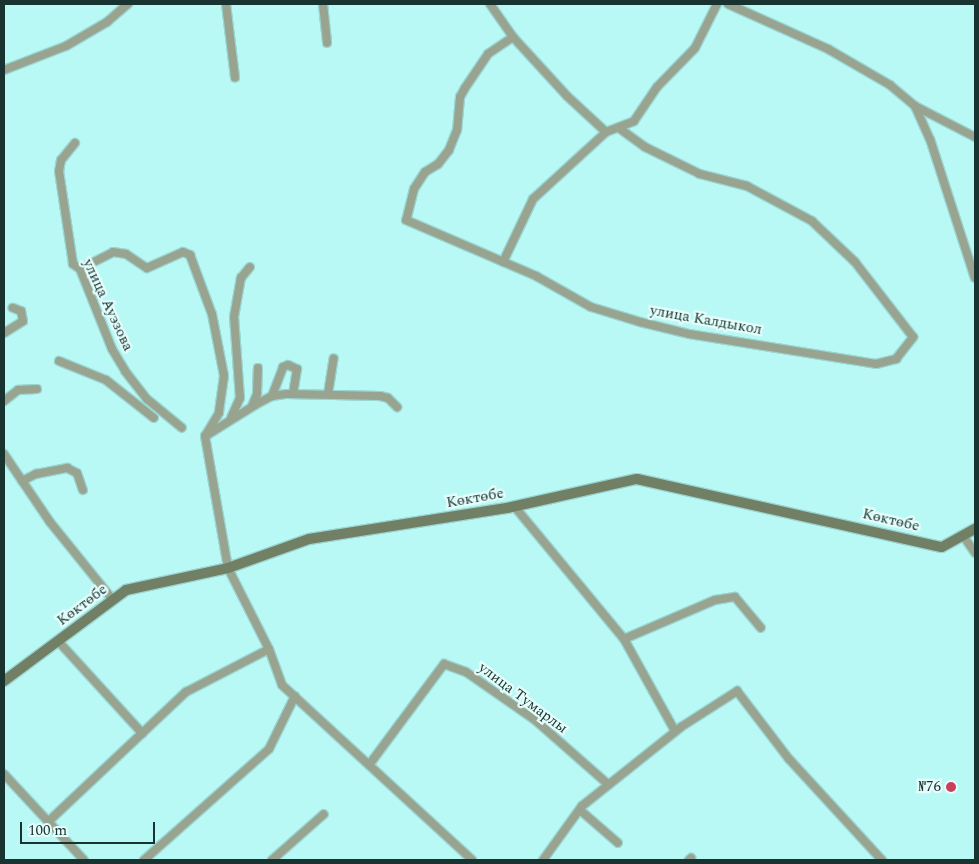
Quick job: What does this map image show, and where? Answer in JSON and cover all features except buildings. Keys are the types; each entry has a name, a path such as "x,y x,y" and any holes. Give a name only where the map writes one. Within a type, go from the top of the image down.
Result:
{"street":[{"path":"226,4 235,77"},
{"path":"323,4 327,43"},
{"path":"490,4 513,37 566,96 606,132"},
{"path":"503,262 534,199 606,132 620,129 634,121 657,87 695,48 717,4"},
{"path":"728,4 828,49 890,85 915,106 975,137"},
{"path":"4,70 66,46 128,6"},
{"name":"улица Калдыкол","path":"513,37 488,54 460,97 457,130 449,150 438,164 425,172 414,188 414,195 406,220 503,262 591,306 640,322 689,334 876,364 896,360 912,338 855,262 812,221 784,204 747,186 700,174 645,146 620,129"},
{"path":"915,106 930,139 975,278"},
{"name":"улица Ауэзова","path":"75,143 62,160 59,171 67,208 71,256 80,269 119,363 147,399 182,428"},
{"path":"80,269 113,252 126,254 142,266 152,268 183,252 190,255 212,314 224,376 219,413 205,436 228,568 270,649 282,685 472,860"},
{"path":"230,420 240,398 234,317 241,278 250,267"},
{"path":"4,332 23,321 21,311 13,308"},
{"path":"328,394 334,358"},
{"path":"59,361 106,380 154,418"},
{"path":"272,396 283,367 294,364 297,369 293,393"},
{"path":"252,406 257,394 258,368"},
{"path":"4,401 18,390 36,389"},
{"path":"205,436 252,406 272,396 293,393 380,396 388,398 398,407"},
{"path":"4,454 22,481 114,600"},
{"path":"22,481 36,474 67,468 77,473 83,490"},
{"name":"Көктөбе","path":"4,681 126,590 228,568 309,539 514,506 637,479 942,547 964,537 975,529"},
{"path":"514,506 624,639 675,731"},
{"path":"964,537 975,553"},
{"path":"624,639 715,600 735,596 761,628"},
{"path":"58,641 142,733"},
{"path":"50,820 186,692 270,649"},
{"name":"улица Тумарлы","path":"369,765 444,664 466,672 534,720 609,785"},
{"path":"543,860 580,810 675,731 737,692 788,759 882,860"},
{"path":"144,860 269,750 294,696"},
{"path":"4,774 37,811 50,820 84,860"},
{"path":"580,810 618,843"},
{"path":"272,860 324,814"}],"place":[{"name":"№76","path":"951,787"}]}
